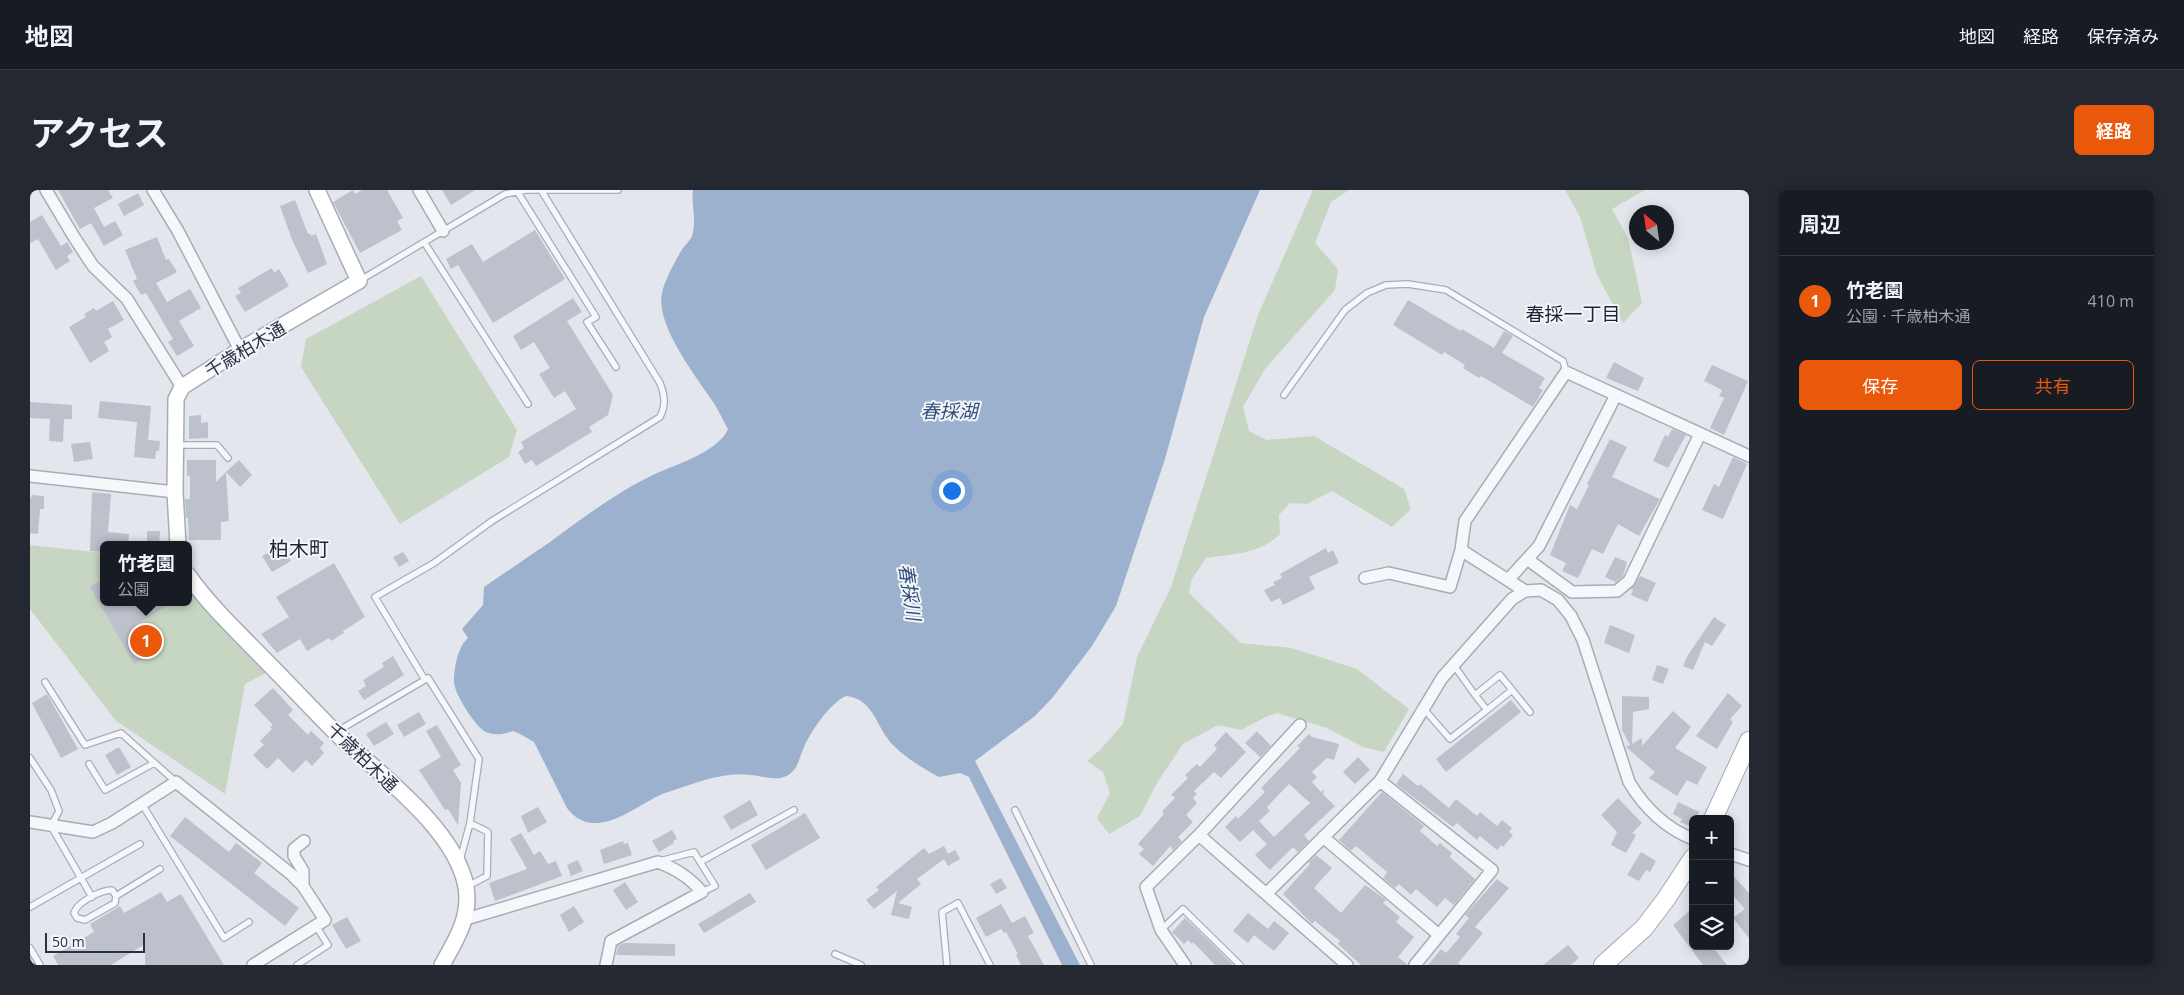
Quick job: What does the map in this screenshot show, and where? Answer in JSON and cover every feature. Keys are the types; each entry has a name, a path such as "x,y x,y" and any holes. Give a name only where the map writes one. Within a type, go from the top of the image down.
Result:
{"main road":[{"path":"1715,815 1749,741"},
{"path":"1603,965 1644,928 1666,900 1692,860"}],"street":[{"path":"46,190 94,266 127,299 182,388 176,399 175,492 178,541"},
{"path":"153,190 178,231 240,350"},
{"path":"317,190 360,281"},
{"path":"419,190 443,231"},
{"name":"千歳柏木通","path":"182,388 240,350 360,281"},
{"path":"1365,578 1389,573 1450,587 1461,550 1465,521 1566,372 1749,456"},
{"path":"1508,580 1539,546 1616,395"},
{"path":"1527,560 1572,592 1617,591 1628,582 1700,434"},
{"path":"30,476 175,492"},
{"path":"1461,550 1525,591"},
{"name":"千歳柏木通","path":"192,580 234,628 336,732 418,810 445,840 459,862 466,887 466,919 442,965"},
{"path":"1266,894 1380,780 1442,678 1512,599 1525,591 1540,590 1558,600 1571,616 1583,640 1629,782 1641,802 1677,833 1689,838"},
{"path":"1185,965 1161,930 1146,887 1199,835 1300,725"},
{"path":"1380,780 1492,870 1415,965"},
{"path":"30,822 93,832 176,782 291,874 303,886 325,920 253,965"},
{"path":"1199,835 1347,965"},
{"path":"1323,837 1439,935"},
{"path":"303,886 303,871 294,856 294,849 304,841"},
{"path":"1734,855 1749,860"},
{"path":"466,919 658,862 674,868 690,879 702,892 611,941 606,965"}],"lane":[{"path":"360,281 505,194 517,191 541,190 618,190"},
{"path":"425,680 376,597 434,563 492,520 660,417 664,408 665,396 660,383 541,190"},
{"path":"517,191 596,317 587,322 616,367"},
{"path":"424,242 528,404"},
{"path":"1284,395 1345,310 1367,293 1386,285 1408,284 1446,290 1563,361 1566,372"},
{"path":"175,445 217,445 228,458"},
{"path":"1453,664 1487,710"},
{"path":"1476,695 1500,675 1530,712"},
{"path":"336,732 428,678 479,759 470,823 459,862"},
{"path":"45,682 85,745 121,733 176,782"},
{"path":"1424,709 1450,739 1512,690"},
{"path":"30,758 51,790 59,811 51,826 92,897"},
{"path":"89,764 105,790 154,762"},
{"path":"142,804 224,938 249,922"},
{"path":"700,862 794,810"},
{"path":"1014,810 1091,965"},
{"path":"466,887 487,876 488,832 470,823"},
{"path":"30,907 80,876 140,844"},
{"path":"658,862 694,852 715,886 702,892"},
{"path":"116,896 160,869"},
{"path":"104,890 112,890 116,896 115,903 85,920 76,918 74,913 76,908 104,890"},
{"path":"947,965 942,912 958,903 990,965"},
{"path":"1161,930 1183,909 1240,965"},
{"path":"297,965 328,945 316,926"},
{"path":"30,948 40,965"},
{"path":"835,954 861,965"}],"green space":[{"path":"1313,190 1349,190 1331,202 1315,243 1338,269 1335,290 1265,369 1243,407 1249,431 1267,440 1314,436 1404,489 1411,509 1392,527 1332,491 1307,504 1290,503 1279,515 1280,534 1264,546 1246,552 1206,558 1192,579 1189,593 1241,643 1292,648 1357,669 1409,709 1384,752 1363,747 1327,728 1277,713 1241,730 1218,725 1183,744 1157,783 1140,816 1109,834 1097,818 1110,793 1103,772 1087,761 1100,750 1123,724 1137,657 1171,587 1258,315"},
{"path":"1565,190 1645,190 1612,209 1628,238 1629,250 1631,250 1642,303 1623,323 1597,275 1580,217"},
{"path":"421,276 517,430 509,457 400,524 301,367 306,339"},
{"path":"30,545 100,553 100,606 192,606 192,587 266,673 245,684 225,794 116,721 30,609"}],"water":[{"name":"春採湖","path":"693,190 1260,190 1204,317 1165,459 1116,606 1092,646 1053,697 1035,716 975,761 1080,965 1062,965 969,777 960,773 939,777 921,767 894,746 869,709 856,698 846,696 828,711 807,741 795,769 788,775 773,778 742,774 708,779 664,793 624,815 600,823 588,822 577,818 567,808 534,742 513,731 500,734 486,732 471,717 457,693 454,681 457,658 468,638 462,629 483,605 484,587 614,497 655,474 706,451 723,437 728,429 716,406 678,349 664,319 661,305 663,288 667,277 681,251 692,236 694,224"}],"building":[{"path":"58,190 108,190 113,198 94,208 104,227 115,221 123,235 104,246 91,223 80,229"},
{"path":"353,190 355,194 362,190 387,190 403,218 397,221 402,230 360,253 333,202"},
{"path":"442,190 475,190 451,205"},
{"path":"138,193 144,205 124,216 118,204"},
{"path":"295,200 308,234 310,233 311,236 316,234 327,264 308,273 293,242 280,206"},
{"path":"42,215 61,246 67,242 73,252 67,256 70,261 56,270 38,239 30,243 30,222"},
{"path":"535,230 565,279 493,323 458,265 451,269 446,259 472,244 483,262"},
{"path":"157,237 166,260 169,259 177,272 156,283 167,302 190,289 201,308 179,321 194,346 177,356 168,342 173,339 146,293 141,295 133,281 137,279 125,250"},
{"path":"272,268 274,273 279,269 289,286 245,312 235,296 241,293 238,288"},
{"path":"573,298 582,312 567,321 613,395 608,415 589,427 592,432 536,466 532,460 525,464 518,452 524,448 521,442 576,409 565,391 554,398 539,374 550,368 534,342 521,350 513,336"},
{"path":"1408,300 1494,348 1504,331 1513,336 1502,353 1545,378 1539,388 1543,390 1533,407 1481,376 1479,378 1463,368 1465,365 1444,352 1442,355 1393,325"},
{"path":"113,301 124,320 108,329 112,337 104,342 109,351 90,363 69,327 86,317 84,314 94,308 96,311"},
{"path":"1614,362 1644,378 1638,391 1606,378"},
{"path":"1712,365 1748,381 1724,435 1710,428 1724,398 1719,396 1722,390 1704,381"},
{"path":"100,401 151,406 148,440 160,441 159,451 156,451 155,459 134,457 137,422 98,418"},
{"path":"30,402 72,405 72,419 64,419 63,442 49,441 50,419 30,418"},
{"path":"201,415 201,423 208,422 208,438 189,439 189,416"},
{"path":"1672,429 1686,435 1668,468 1653,461 1665,435 1668,437"},
{"path":"1610,439 1627,447 1612,477 1660,499 1639,536 1618,524 1603,554 1592,549 1578,578 1562,571 1566,563 1550,555 1570,505 1577,509 1589,485 1587,484"},
{"path":"90,442 93,459 74,462 71,444"},
{"path":"1733,457 1747,464 1723,519 1702,510 1714,484 1719,487"},
{"path":"187,460 216,460 216,482 226,472 229,521 221,522 221,540 189,540 185,499 190,499 190,476 187,476"},
{"path":"239,460 252,475 240,487 226,472"},
{"path":"92,492 111,494 108,532 129,534 128,541 100,541 100,552 90,551"},
{"path":"32,495 44,496 44,509 40,509 38,534 30,533 30,500"},
{"path":"147,531 160,531 159,541 147,541"},
{"path":"281,545 291,561 272,572 262,556"},
{"path":"1326,548 1328,553 1333,550 1339,563 1309,577 1315,589 1283,605 1280,598 1271,602 1264,590 1275,585 1273,582 1282,578 1280,574"},
{"path":"403,552 409,561 399,567 393,557"},
{"path":"1615,557 1627,562 1623,576 1616,582 1605,577"},
{"path":"334,563 365,617 331,641 329,638 307,651 300,639 277,653 261,634 289,617 276,597"},
{"path":"1640,576 1656,583 1647,602 1631,595 1633,590 1631,589"},
{"path":"100,581 100,604 90,587"},
{"path":"101,606 166,606 135,625 152,653 134,664"},
{"path":"1714,617 1726,625 1712,646 1705,642 1693,670 1683,666 1688,655"},
{"path":"1610,625 1635,635 1629,653 1604,643"},
{"path":"393,656 404,675 364,700 358,691 366,686 363,680 384,667 382,663"},
{"path":"1657,665 1669,669 1663,684 1652,680"},
{"path":"273,688 293,710 288,715 308,735 311,731 324,743 320,748 324,753 312,766 306,760 293,773 278,758 267,769 253,755 264,745 260,741 272,729 270,727 273,725 254,705"},
{"path":"1728,693 1742,706 1730,719 1733,722 1717,749 1696,736"},
{"path":"47,694 78,749 61,758 32,703"},
{"path":"1622,696 1649,697 1649,709 1633,712 1632,744 1642,738 1642,746 1673,711 1691,727 1675,748 1707,767 1697,785 1687,780 1677,796 1649,778 1655,772 1626,747 1630,745 1622,730"},
{"path":"1511,700 1521,712 1446,772 1436,759"},
{"path":"419,712 426,724 404,737 397,725"},
{"path":"386,722 394,734 374,746 366,734"},
{"path":"437,725 461,765 453,770 461,783 458,825 448,809 445,810 419,770 441,757 426,731"},
{"path":"1257,731 1271,746 1260,757 1245,743"},
{"path":"1226,732 1246,752 1221,778 1214,772 1194,791 1197,794 1193,798 1197,803 1186,815 1193,822 1178,837 1182,841 1173,850 1170,846 1153,866 1139,854 1144,849 1138,844 1164,814 1162,811 1175,798 1171,795 1188,778 1185,775 1197,764 1200,767 1217,749 1214,745"},
{"path":"1309,734 1312,737 1339,744 1334,760 1327,758 1312,772 1317,777 1312,782 1321,792 1324,789 1323,794 1335,806 1304,835 1309,841 1298,852 1293,847 1270,870 1255,855 1267,844 1253,830 1240,842 1225,827 1236,816 1238,819 1265,792 1261,788 1300,748 1297,746","holes":["1289,784 1310,803 1274,837 1259,821 1270,811 1267,807"]},
{"path":"119,747 131,767 117,775 105,755"},
{"path":"1358,757 1370,770 1355,784 1343,772"},
{"path":"1403,774 1418,786 1420,784 1449,808 1456,799 1477,816 1480,812 1497,826 1502,820 1512,828 1509,832 1513,835 1503,847 1501,845 1497,850 1480,836 1477,840 1457,823 1453,827 1396,784"},
{"path":"1382,792 1424,826 1420,831 1437,846 1440,843 1452,853 1451,858 1475,879 1454,905 1445,898 1437,907 1416,889 1411,895 1399,884 1395,888 1383,878 1387,872 1356,846 1351,851 1339,840"},
{"path":"1618,798 1642,823 1632,833 1636,835 1626,853 1611,845 1617,832 1601,815"},
{"path":"750,800 758,815 731,830 723,816"},
{"path":"1678,802 1699,812 1698,815 1689,815 1689,826 1680,822 1682,819 1673,814"},
{"path":"538,807 547,822 528,833 521,816"},
{"path":"805,813 820,838 766,870 751,845"},
{"path":"185,817 229,852 236,843 262,863 254,873 299,908 285,926 170,836"},
{"path":"672,830 677,839 659,852 652,841"},
{"path":"521,833 534,855 540,851 548,864 556,861 562,876 495,901 489,883 527,869 510,839"},
{"path":"623,841 624,844 628,843 632,855 604,864 600,850"},
{"path":"944,846 948,854 955,850 960,859 948,866 944,859 917,879 921,884 898,903 912,907 909,919 891,915 897,891 874,909 866,900 879,890 876,887 924,848 929,854"},
{"path":"1641,852 1656,861 1650,872 1646,870 1639,881 1627,875"},
{"path":"1316,855 1332,868 1314,888 1341,913 1365,885 1386,900 1383,903 1400,917 1396,922 1414,937 1398,957 1408,965 1361,965 1338,944 1340,941 1315,921 1312,924 1283,894"},
{"path":"578,860 583,871 571,876 567,865"},
{"path":"1734,876 1749,893 1749,938 1734,919 1745,909 1734,897"},
{"path":"1001,878 1007,888 996,894 990,884"},
{"path":"1497,879 1509,888 1475,927 1483,933 1458,963 1461,965 1428,965 1441,949 1446,953 1460,937 1456,934 1469,918 1465,915"},
{"path":"625,882 638,902 626,910 613,890"},
{"path":"161,892 167,902 181,894 224,965 145,965 145,944 111,965 58,965 53,956 94,932 90,924 120,906 124,913"},
{"path":"750,893 756,902 704,933 698,924"},
{"path":"1001,904 1012,923 1025,916 1034,933 1028,936 1044,965 1021,965 1016,955 1018,954 1006,932 1004,933 1001,929 986,937 976,918"},
{"path":"574,906 584,922 569,932 560,915"},
{"path":"1689,911 1689,946 1673,925"},
{"path":"1248,913 1268,929 1274,921 1289,933 1274,951 1254,935 1248,943 1233,931"},
{"path":"347,917 361,941 346,949 332,925"},
{"path":"1185,918 1233,965 1215,965 1193,942 1192,944 1188,940 1184,944 1172,932"},
{"path":"624,943 675,944 675,956 616,955 618,946"},
{"path":"1568,945 1579,958 1571,965 1543,965"},
{"path":"1692,950 1715,950 1727,965 1703,965"}],"place":[{"name":"竹老園","path":"146,641"}],"district":[{"name":"春採一丁目","path":"1573,314"},
{"name":"柏木町","path":"299,548"}],"water label":[{"name":"春採川","path":"910,592"}]}
